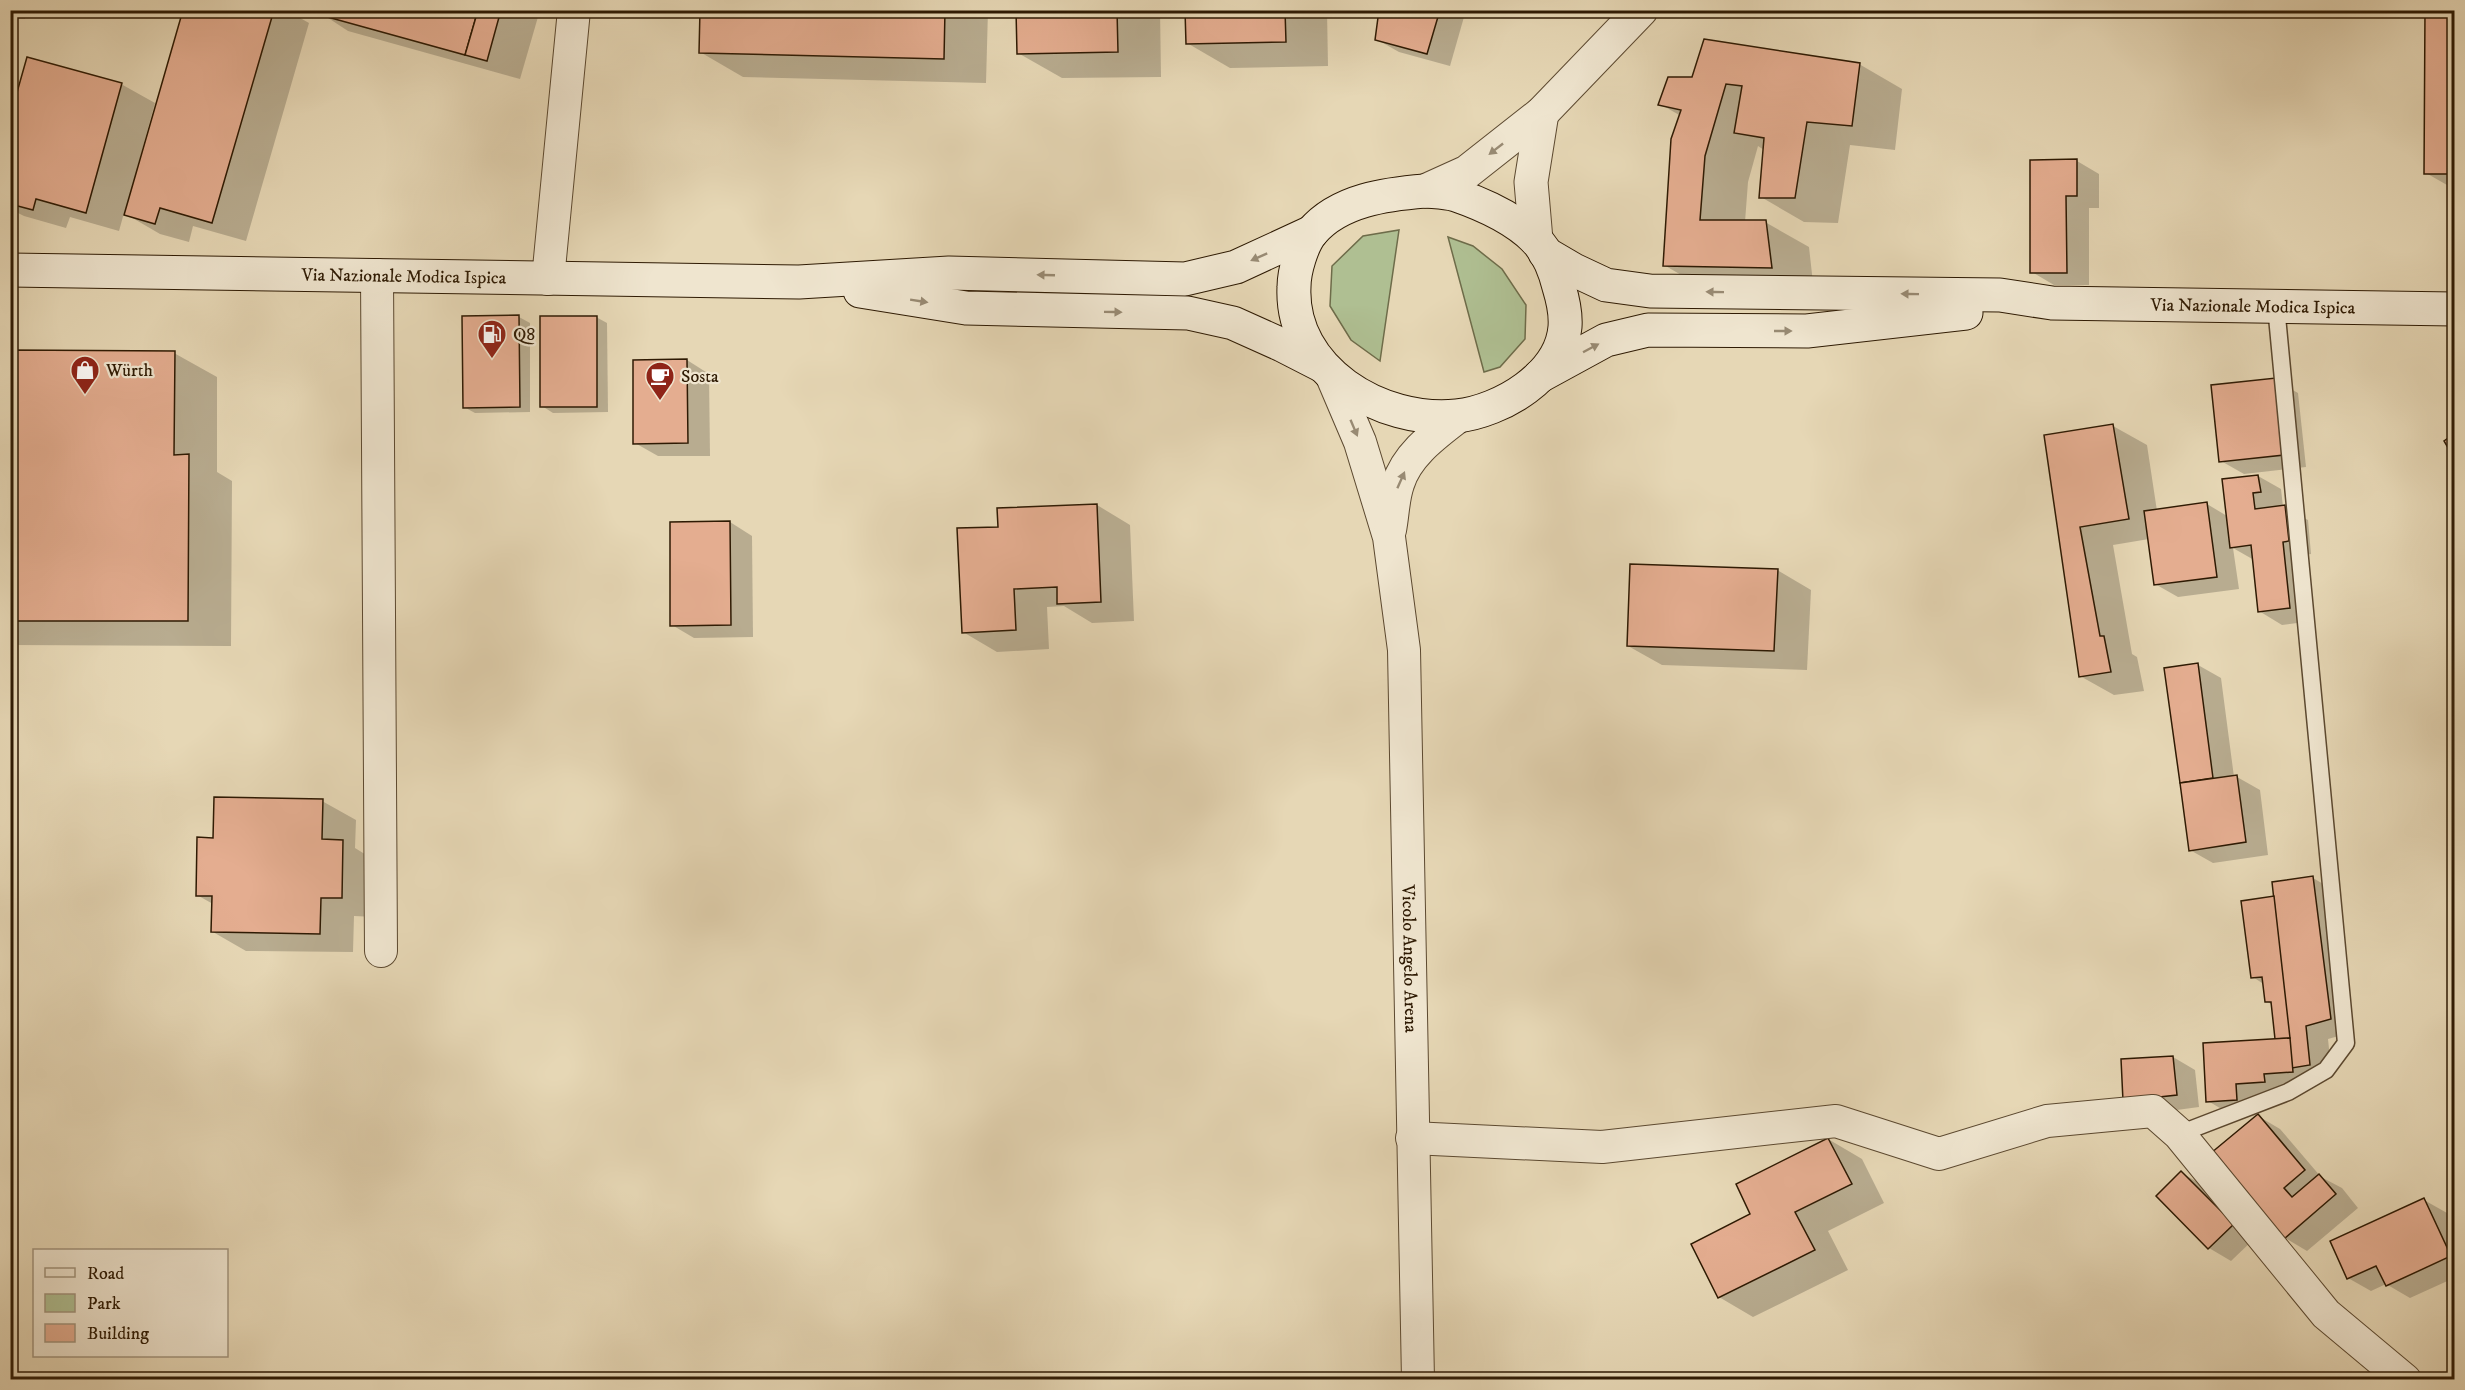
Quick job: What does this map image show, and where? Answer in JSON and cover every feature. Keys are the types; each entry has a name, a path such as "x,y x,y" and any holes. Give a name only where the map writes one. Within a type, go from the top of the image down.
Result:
{"main road":[{"path":"1425,191 1467,172 1542,113 1641,10"},
{"path":"799,282 966,308 1188,313 1233,323 1282,345 1326,370 1356,393 1383,407 1415,417 1459,416 1480,411 1514,397 1536,382 1554,358 1565,329 1563,302 1555,273 1541,247 1531,182 1542,113"},
{"path":"799,282 949,273 1185,279 1236,267 1312,232 1335,214 1361,201 1384,195 1425,191 1454,195 1485,207 1525,230 1541,247 1574,270 1606,285 1650,291 2000,295 2052,303"},
{"path":"1312,232 1294,271 1293,306 1304,336 1326,370"},
{"name":"Via Nazionale Modica Ispica","path":"10,270 799,282"},
{"name":"Via Nazionale Modica Ispica","path":"2052,303 2454,309"},
{"path":"1540,376 1606,340 1648,330 1807,331 1931,316 1999,311 2052,303"}],"street":[{"path":"548,279 574,10"},
{"path":"377,275 381,951"},
{"path":"1326,370 1360,442 1389,537"},
{"path":"1389,537 1398,483 1414,456 1427,442 1459,416"},
{"name":"Vicolo Angelo Arena","path":"1389,537 1404,650 1418,1380"},
{"path":"1412,1138 1602,1147 1836,1120 1939,1154 2047,1121 2152,1111 2179,1134 2326,1314 2405,1380"}],"lane":[{"path":"2179,1134 2288,1092 2326,1070 2346,1043 2276,306"}],"green space":[{"path":"1399,230 1380,361 1351,340 1330,306 1332,266 1363,236"},
{"path":"1448,237 1473,246 1502,269 1526,305 1525,339 1500,367 1484,372"}],"building":[{"path":"183,10 274,10 212,223 160,208 155,224 124,215"},
{"path":"314,10 478,10 465,55 313,13"},
{"path":"478,10 501,10 487,61 465,55"},
{"path":"700,10 945,10 944,59 699,53"},
{"path":"1016,10 1117,10 1118,52 1017,54"},
{"path":"1185,10 1285,10 1286,42 1186,44"},
{"path":"1379,10 1440,10 1427,54 1375,40"},
{"path":"2425,10 2454,10 2454,174 2424,174"},
{"path":"1704,39 1860,63 1852,126 1807,122 1795,198 1759,198 1764,138 1734,133 1742,86 1726,84 1705,156 1700,220 1766,220 1772,268 1663,266 1671,139 1681,110 1658,105 1668,77 1692,77"},
{"path":"27,57 122,83 86,213 36,199 33,210 10,204 10,117"},
{"path":"2077,159 2077,196 2066,196 2067,273 2030,273 2030,160"},
{"path":"519,315 520,407 463,408 462,316"},
{"path":"540,316 597,316 597,407 540,407"},
{"path":"10,350 175,351 174,455 189,454 188,621 10,621"},
{"name":"Sosta","path":"687,359 688,443 633,444 633,360"},
{"path":"2276,378 2284,455 2219,462 2211,385"},
{"path":"2113,424 2129,519 2080,527 2100,636 2104,636 2111,672 2079,677 2044,435"},
{"path":"2454,434 2454,458 2444,441"},
{"path":"2258,475 2261,492 2253,493 2255,509 2285,505 2289,541 2283,542 2290,608 2258,612 2251,545 2230,548 2222,479"},
{"path":"2207,502 2217,577 2154,585 2144,511"},
{"path":"1097,504 1101,602 1057,604 1057,587 1014,589 1016,630 962,633 957,528 998,527 997,508"},
{"path":"730,521 731,625 670,626 670,522"},
{"path":"1630,564 1778,569 1774,651 1627,646"},
{"path":"2198,663 2213,778 2180,783 2164,668"},
{"path":"2237,775 2246,842 2189,851 2180,783"},
{"path":"214,797 323,799 322,839 343,840 342,898 321,898 320,934 211,932 212,896 196,896 197,837 213,838"},
{"path":"2313,876 2331,1019 2306,1026 2310,1065 2292,1068 2272,882"},
{"path":"2274,896 2290,1038 2275,1039 2271,1002 2265,1002 2262,977 2251,978 2241,901"},
{"path":"2290,1038 2293,1072 2264,1074 2265,1082 2236,1084 2237,1100 2206,1102 2203,1043"},
{"path":"2173,1056 2177,1095 2123,1101 2121,1059"},
{"path":"2258,1114 2305,1170 2284,1188 2292,1197 2319,1174 2336,1194 2284,1239 2211,1153"},
{"path":"1828,1138 1852,1184 1795,1212 1815,1250 1718,1298 1691,1244 1750,1214 1736,1184"},
{"path":"2181,1171 2234,1224 2208,1249 2156,1196"},
{"path":"2424,1198 2451,1256 2386,1286 2376,1266 2347,1279 2330,1241"}],"place":[{"name":"Q8","path":"492,360"},
{"name":"Würth","path":"85,396"},
{"name":"Sosta","path":"660,402"}]}
